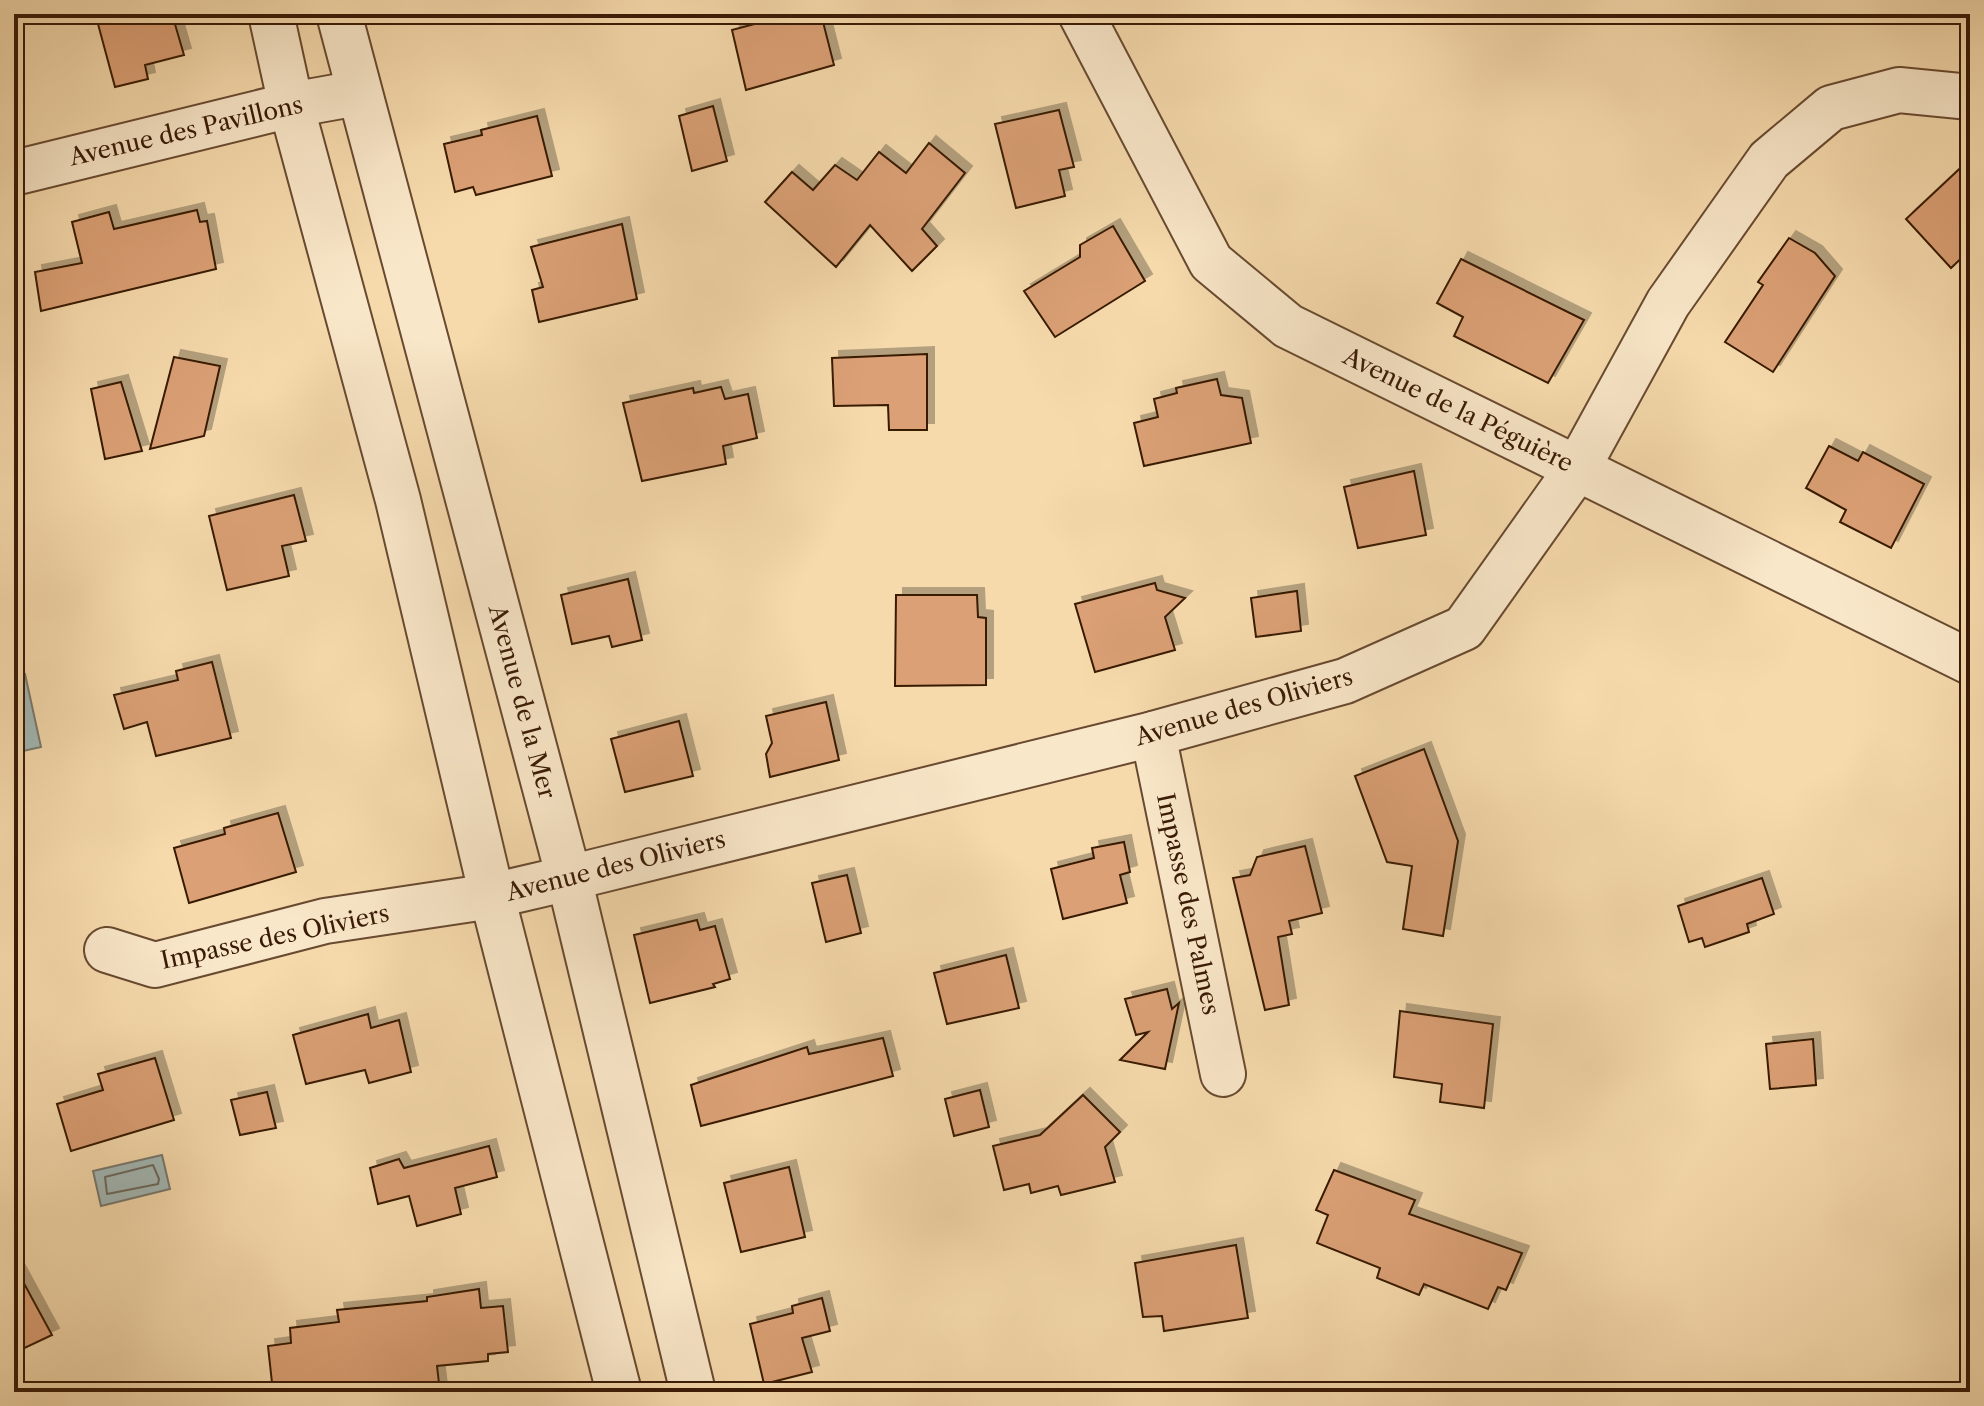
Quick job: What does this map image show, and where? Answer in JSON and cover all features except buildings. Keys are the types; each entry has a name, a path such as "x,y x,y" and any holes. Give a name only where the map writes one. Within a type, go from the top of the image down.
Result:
{"street":[{"path":"271,14 291,105 398,500 492,896 619,1392"},
{"name":"Avenue de la Mer","path":"339,14 569,878 693,1392"},
{"name":"Avenue de la Péguière","path":"1081,14 1211,262 1288,326 1970,662"},
{"name":"Avenue des Oliviers","path":"492,896 1153,734 1345,681 1464,628 1577,469 1668,303 1769,160 1831,108 1899,90 1970,97"},
{"name":"Avenue des Pavillons","path":"14,173 291,105 358,93"},
{"name":"Impasse des Palmes","path":"1153,734 1223,1074"},
{"name":"Impasse des Oliviers","path":"107,950 155,965 325,921 492,896"}],"water":[{"path":"25,674 41,747 14,753 14,677"},
{"path":"162,1155 170,1189 101,1206 93,1171"}]}
